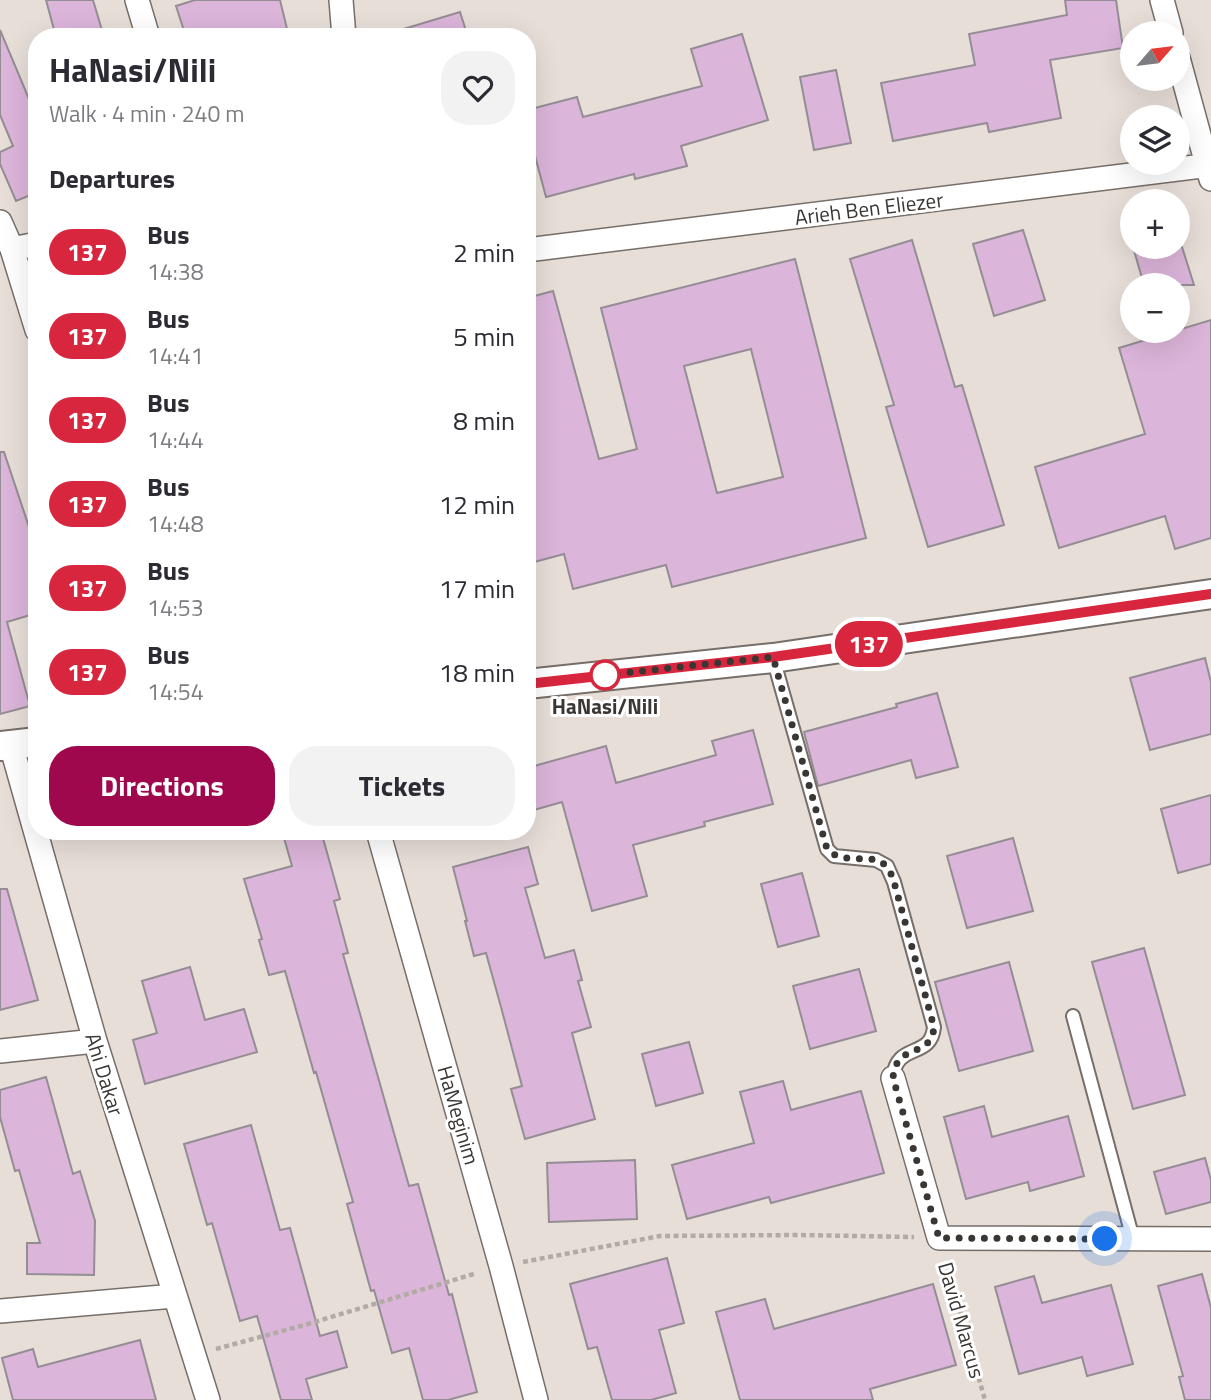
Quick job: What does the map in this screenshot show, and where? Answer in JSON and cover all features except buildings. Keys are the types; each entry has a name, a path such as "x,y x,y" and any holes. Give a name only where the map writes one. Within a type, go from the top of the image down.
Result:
{"street":[{"path":"137,0 145,28"},
{"path":"341,0 343,28"},
{"path":"1162,0 1168,21"},
{"path":"1187,91 1210,170"},
{"name":"Arieh Ben Eliezer","path":"536,249 1210,170"},
{"path":"0,222 12,249 28,301"},
{"path":"12,249 28,246"},
{"path":"536,683 773,657 1211,594"},
{"name":"Ahi Dakar","path":"16,745 28,790"},
{"name":"Ahi Dakar","path":"41,840 95,1041 208,1400"},
{"name":"HaMeginim","path":"381,840 501,1266 536,1400"},
{"path":"0,1051 95,1041"},
{"name":"David Marcus","path":"893,1078 939,1238"},
{"path":"939,1238 1211,1239"},
{"path":"0,1311 174,1296"}],"lane":[{"name":"David Marcus","path":"773,657 827,849 834,856 876,860 887,866 894,882 934,1027 933,1037 926,1045 900,1058 894,1068 893,1078"},
{"path":"1073,1016 1133,1239"}],"path":[{"path":"194,1355 309,1324 501,1266 660,1236 939,1238"},
{"name":"David Marcus","path":"939,1238 985,1400"}],"bus line":[{"name":"137","path":"536,683 773,657 1211,594"}],"place":[{"name":"HaNasi/Nili","path":"605,675"}],"route":[{"path":"605,675 773,657 827,849 834,856 876,860 887,866 894,882 934,1027 933,1037 926,1045 900,1058 894,1068 893,1078 939,1238 1105,1239"}]}
